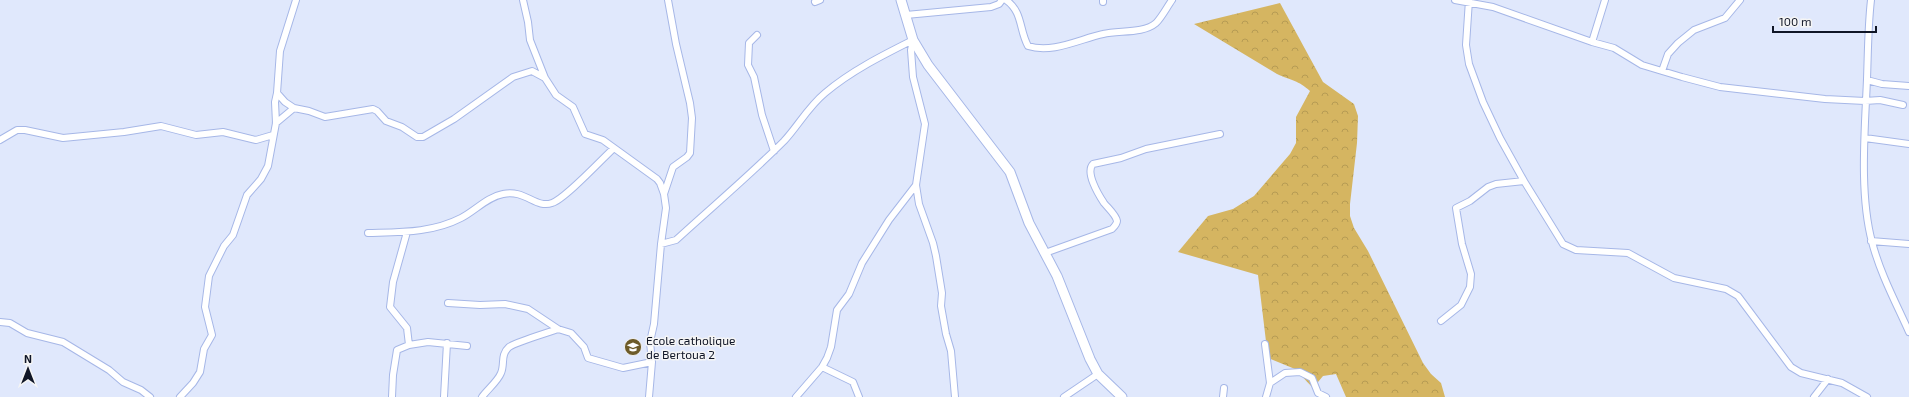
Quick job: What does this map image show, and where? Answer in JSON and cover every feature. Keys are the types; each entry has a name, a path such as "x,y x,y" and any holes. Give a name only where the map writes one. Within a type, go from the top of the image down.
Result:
{"street":[{"path":"180,397 193,383 200,372 204,349 212,335 205,307 209,276 224,246 233,235 247,195 261,179 268,166 276,123 275,102 280,51 296,0"},
{"path":"523,0 530,40 546,78 556,95 576,112 585,134 603,140 657,179 664,194 666,208 661,244 654,324 650,342 652,362 649,397"},
{"path":"664,194 673,167 690,153 692,118 668,0"},
{"path":"901,0 913,40 941,84 1010,172 1028,223 1057,276 1084,344 1098,374 1122,397"},
{"path":"906,15 991,7 999,4 1002,0"},
{"path":"1006,0 1013,5 1018,13 1025,40 1028,46 1032,47 1051,47 1103,34 1145,28 1156,23 1172,0"},
{"path":"1455,0 1469,1 1493,7 1592,42 1614,48 1642,64 1720,87 1825,99 1865,101 1880,100 1903,105"},
{"path":"1493,7 1494,0"},
{"path":"1592,42 1605,0"},
{"path":"1662,71 1668,54 1678,43 1694,30 1725,18 1740,0"},
{"path":"1871,0 1868,25 1865,101 1867,215 1871,241 1883,274 1909,332"},
{"path":"1469,1 1466,45 1469,64 1490,117 1524,181 1563,244 1576,250 1628,253 1674,278 1726,289 1738,296 1791,367 1801,373 1842,383 1867,397"},
{"path":"758,35 749,43 748,65 754,77 762,115 774,151"},
{"path":"661,244 676,240 753,172 774,151 826,92 873,60 913,40"},
{"path":"913,40 911,50 913,77 925,124 916,185 919,204 936,256 942,293 941,306 951,351 955,397"},
{"path":"277,93 285,102 294,108 309,111 325,117 373,109 377,111 386,121 402,127 417,137 423,137 454,119 513,77 532,71 546,78"},
{"path":"1867,80 1882,84 1909,86"},
{"path":"276,123 294,108"},
{"path":"0,140 17,130 25,130 63,138 124,132 162,126 196,136 223,132 256,140 273,135"},
{"path":"1045,253 1112,229 1116,226 1117,221 1114,214 1104,202 1089,173 1090,167 1093,164 1121,158 1146,149 1220,134"},
{"path":"1865,138 1909,144"},
{"path":"368,233 407,232 442,226 462,218 502,194 522,194 538,204 553,203 614,148"},
{"path":"1441,321 1461,305 1470,287 1471,274 1462,244 1456,208 1470,201 1488,187 1496,184 1524,181"},
{"path":"796,397 822,367 831,347 837,310 849,294 862,263 889,220 916,185"},
{"path":"407,232 393,282 390,307 407,328 409,345"},
{"path":"1871,241 1909,244"},
{"path":"448,303 480,305 505,304 528,309 558,329 571,334 584,347 588,358 623,368 652,362"},
{"path":"0,322 10,323 27,333 63,342 109,370 123,382 141,390 150,397"},
{"path":"482,397 501,373 502,358 509,348 518,342 530,340 558,329"},
{"path":"392,397 392,375 397,350 409,345 428,342 467,346"},
{"path":"444,397 447,343"},
{"path":"1265,344 1270,383 1266,397"},
{"path":"822,367 853,382 859,397"},
{"path":"1270,383 1285,373 1300,372 1312,378 1318,392 1326,397"},
{"path":"1064,397 1098,374"},
{"path":"1814,397 1828,379"},
{"path":"1223,397 1224,388"}],"green space":[{"path":"1280,3 1323,82 1354,104 1358,116 1350,216 1354,228 1368,251 1423,363 1431,374 1441,383 1445,397 1346,397 1336,374 1323,376 1313,388 1295,369 1268,358 1258,275 1178,252 1208,216 1233,209 1254,196 1290,154 1296,143 1296,117 1310,91 1306,87 1277,74 1194,24"}],"place":[{"name":"Ecole catholique de Bertoua 2","path":"633,347"}]}
